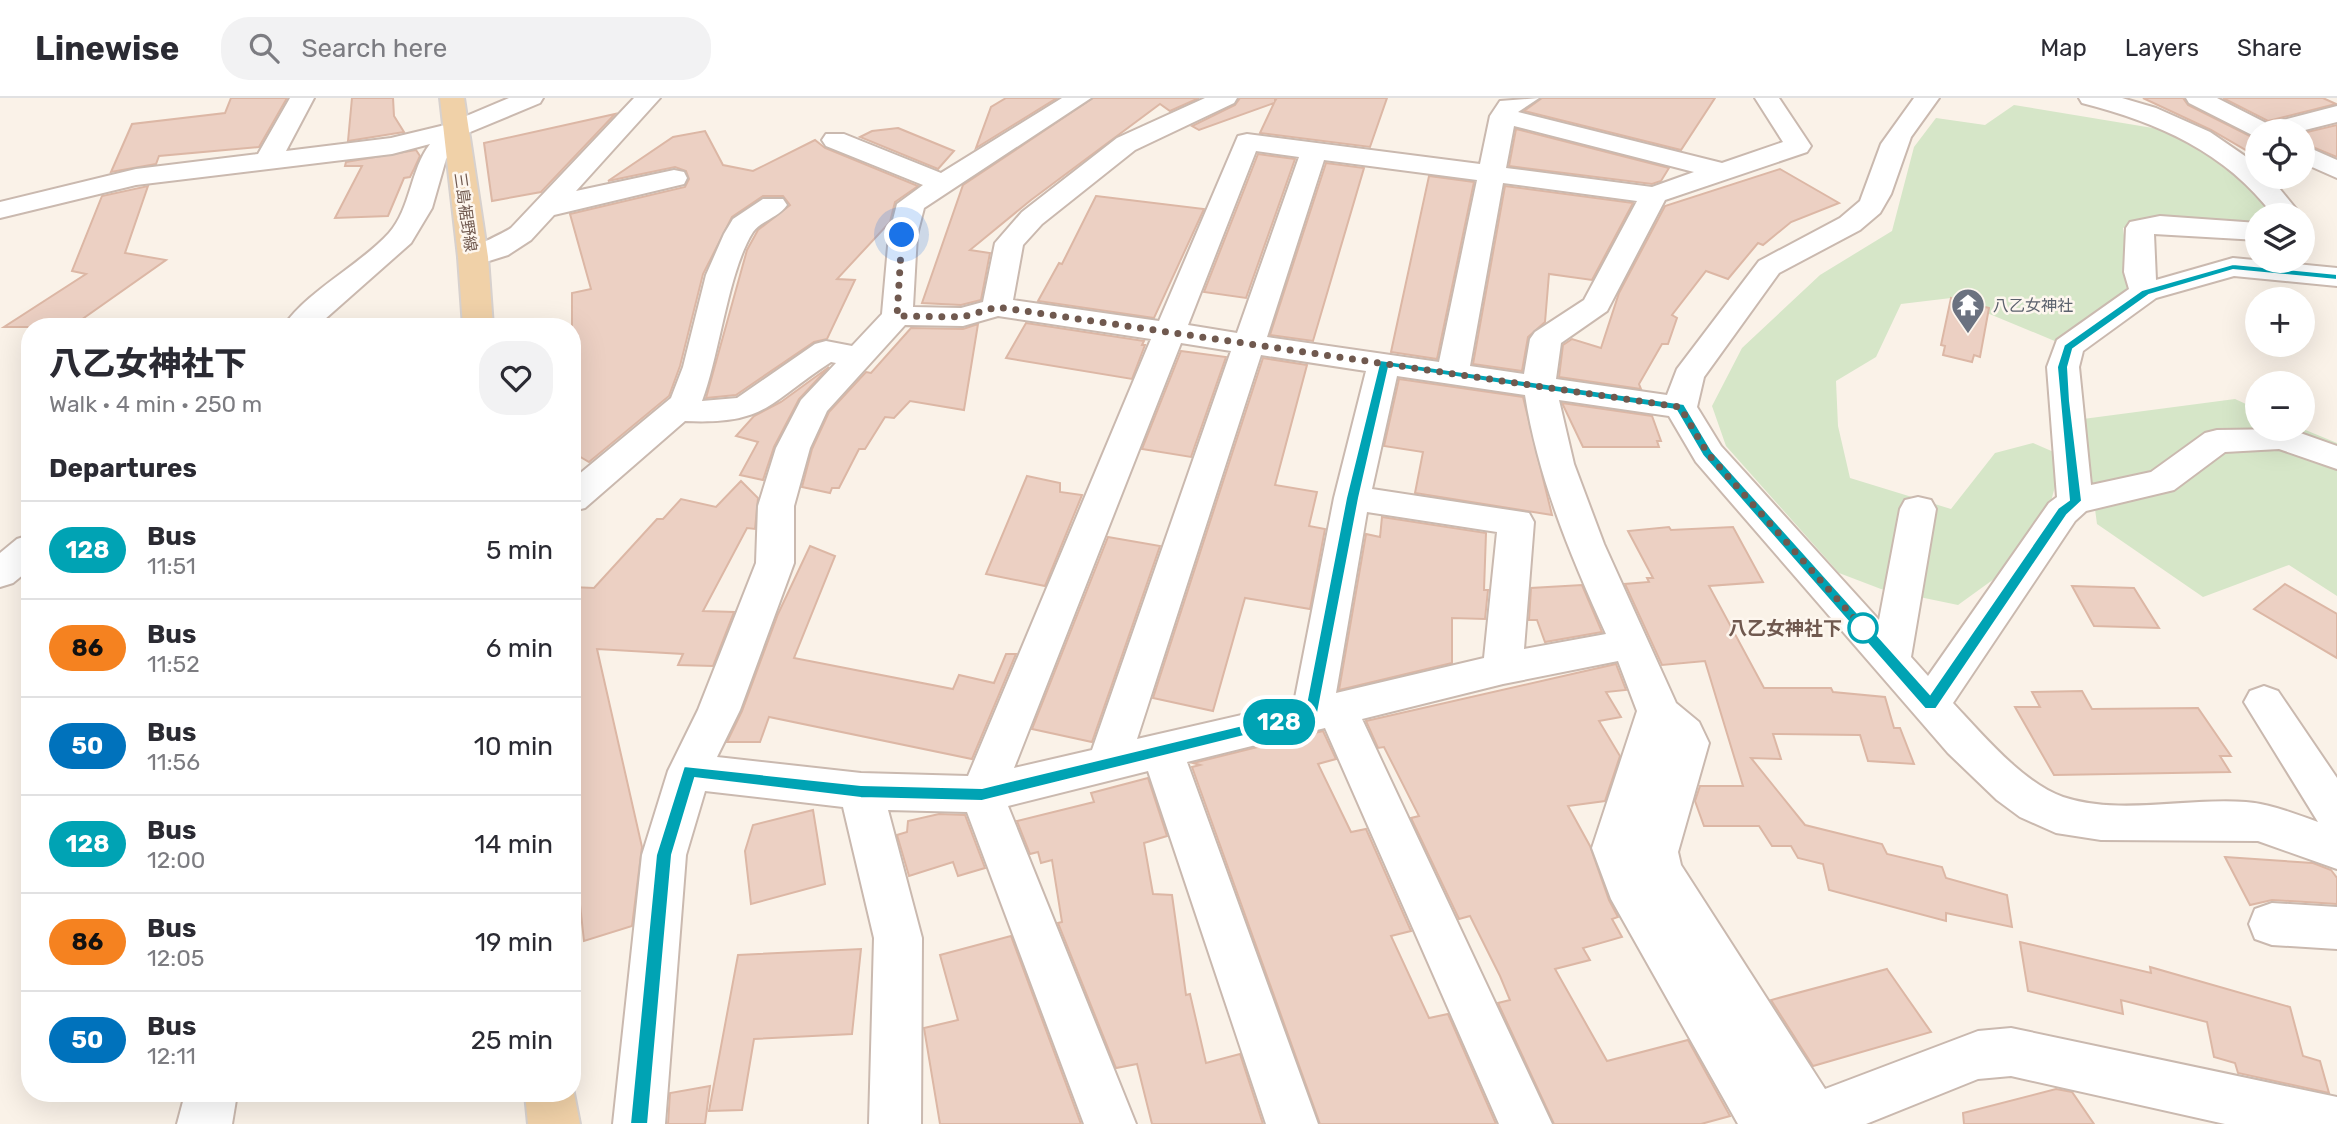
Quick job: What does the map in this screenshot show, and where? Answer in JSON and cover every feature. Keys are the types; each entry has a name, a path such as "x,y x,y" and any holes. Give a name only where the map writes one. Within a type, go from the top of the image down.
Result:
{"main road":[{"name":"三島裾野線","path":"452,98 454,130 473,257 477,318"},
{"path":"552,1102 554,1124"}],"street":[{"path":"267,162 302,98"},
{"path":"0,210 136,177 392,146 454,130 531,98"},
{"path":"473,257 510,242 648,98"},
{"path":"639,1124 664,855 690,771 719,710 775,563 776,506 793,449 813,407 897,316 902,235 911,204 1079,98"},
{"path":"997,307 1009,243 1032,218 1103,165 1126,144 1225,98"},
{"path":"1453,372 1503,116 1509,106 1527,98"},
{"path":"1110,1124 982,794 1247,142 1654,195 1798,146 1767,98"},
{"path":"1927,98 1903,129 1891,152 1885,177 1871,206 1858,218 1784,256 1769,267 1688,376 1680,407 1708,454 1930,705 1998,775 2055,814 2097,819 2248,821 2282,828 2337,850"},
{"path":"2091,98 2148,114 2201,136 2252,176 2280,203"},
{"path":"2196,98 2245,123"},
{"path":"2315,120 2337,114"},
{"path":"1503,116 1721,171"},
{"path":"308,318 401,237 418,208 433,158 454,130"},
{"path":"835,139 943,183"},
{"path":"1108,764 1314,150"},
{"path":"2315,159 2337,170"},
{"path":"544,209 674,178"},
{"path":"1654,195 1596,304 1546,339 1539,385 1555,457 1586,541 1654,695 1658,711 1684,734 1688,743 1656,852 1659,870 1800,1123 1978,1055 2011,1052 2337,1123"},
{"path":"581,492 679,410 699,367 721,275 738,234 743,225 773,205"},
{"path":"2145,292 2139,272 2140,228 2160,224 2245,231"},
{"path":"2076,501 2064,401 2063,367 2068,347 2145,292 2233,267 2337,277"},
{"path":"897,316 963,317 997,307 1680,407"},
{"path":"679,410 717,414 742,410 765,399 826,351 858,357"},
{"path":"1384,362 1352,498 1324,711 1526,1124"},
{"path":"1930,705 2062,512 2076,501 2162,482 2217,441 2282,438 2337,458"},
{"path":"1352,498 1516,522 1503,669"},
{"path":"1891,660 1919,509"},
{"path":"0,573 21,556"},
{"path":"690,771 861,791 982,794 1503,669 1630,644"},
{"path":"2264,702 2337,814"},
{"path":"1161,750 1293,1124"},
{"path":"861,791 898,938 894,1124"},
{"path":"2272,924 2337,928"},
{"path":"204,1124 210,1115 211,1102"}],"green space":[{"path":"2014,105 2159,129 2203,142 2245,180 2245,189 2255,189 2271,203 2245,203 2245,224 2137,219 2123,228 2131,288 2057,342 1951,298 1901,304 1876,357 1836,381 1838,426 1850,478 1951,509 1995,453 2033,443 2063,456 2049,509 2005,571 1958,605 1881,589 1839,573 1726,446 1712,406 1742,348 1820,275 1892,231 1914,147 1936,118 1985,125"},
{"path":"2235,399 2245,404 2245,441 2315,441 2315,434 2337,443 2337,596 2289,565 2203,597 2097,524 2083,419"}],"building":[{"path":"231,98 287,98 259,147 159,156 156,164 111,172 132,124 225,113"},
{"path":"352,98 393,98 394,116 404,132 348,141"},
{"path":"1006,98 1057,98 976,148 991,107"},
{"path":"1093,98 1199,98 1170,111 1160,104 1031,200 970,250 990,253 981,300 961,305 922,303 963,185"},
{"path":"1240,98 1275,98 1275,101 1277,98 1387,98 1370,147 1260,133 1274,103 1199,130 1192,126 1235,105"},
{"path":"1542,98 1715,98 1681,150 1524,111"},
{"path":"2143,98 2183,98 2188,105 2245,134 2245,150 2211,130"},
{"path":"2223,98 2323,98 2336,104 2276,119 2264,119"},
{"path":"615,114 541,192 492,201 484,143"},
{"path":"2337,125 2337,157 2315,148 2315,130"},
{"path":"898,128 954,151 938,169 860,137 872,131"},
{"path":"1516,129 1669,168 1661,181 1652,184 1509,166"},
{"path":"705,131 723,165 753,171 815,140 825,148 918,186 895,202 890,222 837,279 855,280 827,339 814,342 736,395 706,398 747,250 758,230 790,205 783,196 763,196 732,217 703,274 680,366 669,396 589,462 581,457 581,318 572,318 572,293 591,289 570,214 685,187 689,179 686,171 675,167 608,181 673,137"},
{"path":"416,150 420,156 410,177 404,178 388,216 335,218 362,166 345,166 346,162"},
{"path":"1258,154 1295,159 1246,298 1204,292"},
{"path":"1326,163 1364,168 1313,341 1270,335"},
{"path":"1780,169 1839,203 1791,222 1763,245 1758,243 1728,279 1706,271 1672,315 1677,318 1668,344 1662,344 1639,384 1641,389 1559,377 1563,345 1572,339 1601,348 1619,293 1665,206"},
{"path":"1429,176 1474,182 1437,359 1391,352"},
{"path":"148,186 125,253 166,260 84,318 21,318 21,327 4,327 86,274 72,271 102,196"},
{"path":"1505,186 1633,203 1592,280 1549,274 1545,322 1528,337 1522,371 1473,364"},
{"path":"1096,196 1204,209 1154,318 1038,301 1059,263 1062,264"},
{"path":"1951,298 1989,308 1980,357 1974,355 1972,362 1943,355 1945,346 1941,345"},
{"path":"1026,323 1144,341 1142,345 1145,345 1132,379 1006,358"},
{"path":"978,324 964,410 910,401 894,418 885,417 865,449 859,449 839,488 832,488 830,493 802,487 812,449 829,412 866,372 871,373 911,328 963,329"},
{"path":"1181,351 1226,357 1191,457 1142,449"},
{"path":"1263,358 1307,365 1275,485 1317,492 1309,526 1325,529 1310,609 1245,598 1213,711 1153,698"},
{"path":"829,367 799,399 774,447 763,480 740,475 758,442 736,436 754,416 781,402"},
{"path":"1399,379 1523,397 1552,515 1415,493 1423,452 1384,446"},
{"path":"1562,403 1652,416 1661,441 1657,441 1659,447 1583,447"},
{"path":"1027,476 1060,483 1060,492 1082,495 1045,586 986,574"},
{"path":"741,481 758,498 755,529 747,528 703,611 734,612 713,666 678,665 683,654 597,649 642,847 632,926 584,941 581,914 581,587 594,588 657,519 663,519 681,499 716,507"},
{"path":"1382,517 1486,533 1484,590 1488,590 1485,619 1452,618 1452,663 1339,690 1366,534 1380,537"},
{"path":"1669,527 1671,530 1733,527 1763,582 1709,586 1764,688 1831,688 1833,692 1885,697 1894,728 1900,728 1914,764 1868,761 1860,735 1773,734 1781,759 1751,758 1805,825 1882,844 1887,854 1942,867 1946,878 2007,895 2012,927 1946,913 1946,921 1829,890 1823,864 1798,858 1791,846 1772,846 1759,826 1704,826 1695,801 1700,786 1743,786 1705,661 1662,665 1625,584 1649,582 1647,578 1653,578 1628,531"},
{"path":"1108,537 1160,546 1092,742 1032,729"},
{"path":"810,546 835,556 794,658 953,689 959,675 994,683 1006,654 1016,654 972,759 769,717 760,742 727,742 742,711 778,614"},
{"path":"2285,584 2337,614 2337,658 2254,609"},
{"path":"1582,585 1602,632 1545,642 1537,620 1529,620 1531,588"},
{"path":"2072,586 2134,588 2159,628 2094,626"},
{"path":"1616,664 1626,690 1606,692 1621,717 1599,721 1620,756 1605,801 1568,806 1590,846 1609,900 1618,917 1612,919 1622,937 1583,948 1590,960 1555,969 1607,1061 1688,1040 1730,1116 1701,1124 1554,1124 1498,1003 1510,1000 1500,976 1470,916 1459,919 1411,818 1419,816 1384,747 1378,748 1366,721"},
{"path":"2082,691 2092,709 2198,708 2231,756 2220,756 2230,772 2054,775 2015,707 2040,707 2032,692"},
{"path":"1323,731 1336,759 1318,764 1351,832 1366,829 1411,931 1391,936 1429,1018 1448,1014 1496,1124 1320,1124 1192,767 1200,765 1193,763"},
{"path":"1148,778 1167,836 1144,843 1153,894 1172,895 1186,995 1190,994 1206,1063 1240,1054 1263,1124 1152,1124 1137,1064 1116,1068 1058,923 1062,922 1052,860 1041,863 1038,852 1030,854 1017,821 1094,802 1091,793"},
{"path":"813,810 825,884 751,904 745,851 753,825"},
{"path":"939,814 965,815 985,868 958,876 953,862 909,876 897,835 907,832 908,821"},
{"path":"2225,857 2313,863 2331,870 2337,878 2337,904 2272,900 2250,905"},
{"path":"1011,936 1081,1124 940,1124 924,1028 958,1020 940,955"},
{"path":"2020,942 2151,973 2150,967 2290,1007 2303,1056 2320,1061 2329,1093 2238,1073 2235,1063 2214,1057 2207,1022 2121,1000 2123,1014 2028,991"},
{"path":"861,949 852,1034 754,1039 742,1110 709,1111 738,955"},
{"path":"1887,969 1931,1032 1813,1066 1771,1000"},
{"path":"710,1086 705,1124 668,1124 670,1093"},
{"path":"2056,1089 2072,1092 2094,1124 1964,1124 1963,1113"}],"bus line":[{"name":"128","path":"639,1124 664,855 690,771 861,791 982,794 1312,714 1352,498 1384,362 1680,407 1708,454 1930,705 2062,512 2076,501 2064,401 2063,367 2068,347 2145,292 2233,267 2249,266 2337,277"}],"place":[{"name":"八乙女神社","path":"1968,335"},
{"name":"八乙女神社下","path":"1863,628"}],"route":[{"path":"902,235 897,316 963,317 997,307 1680,407 1708,454 1863,628"}]}
